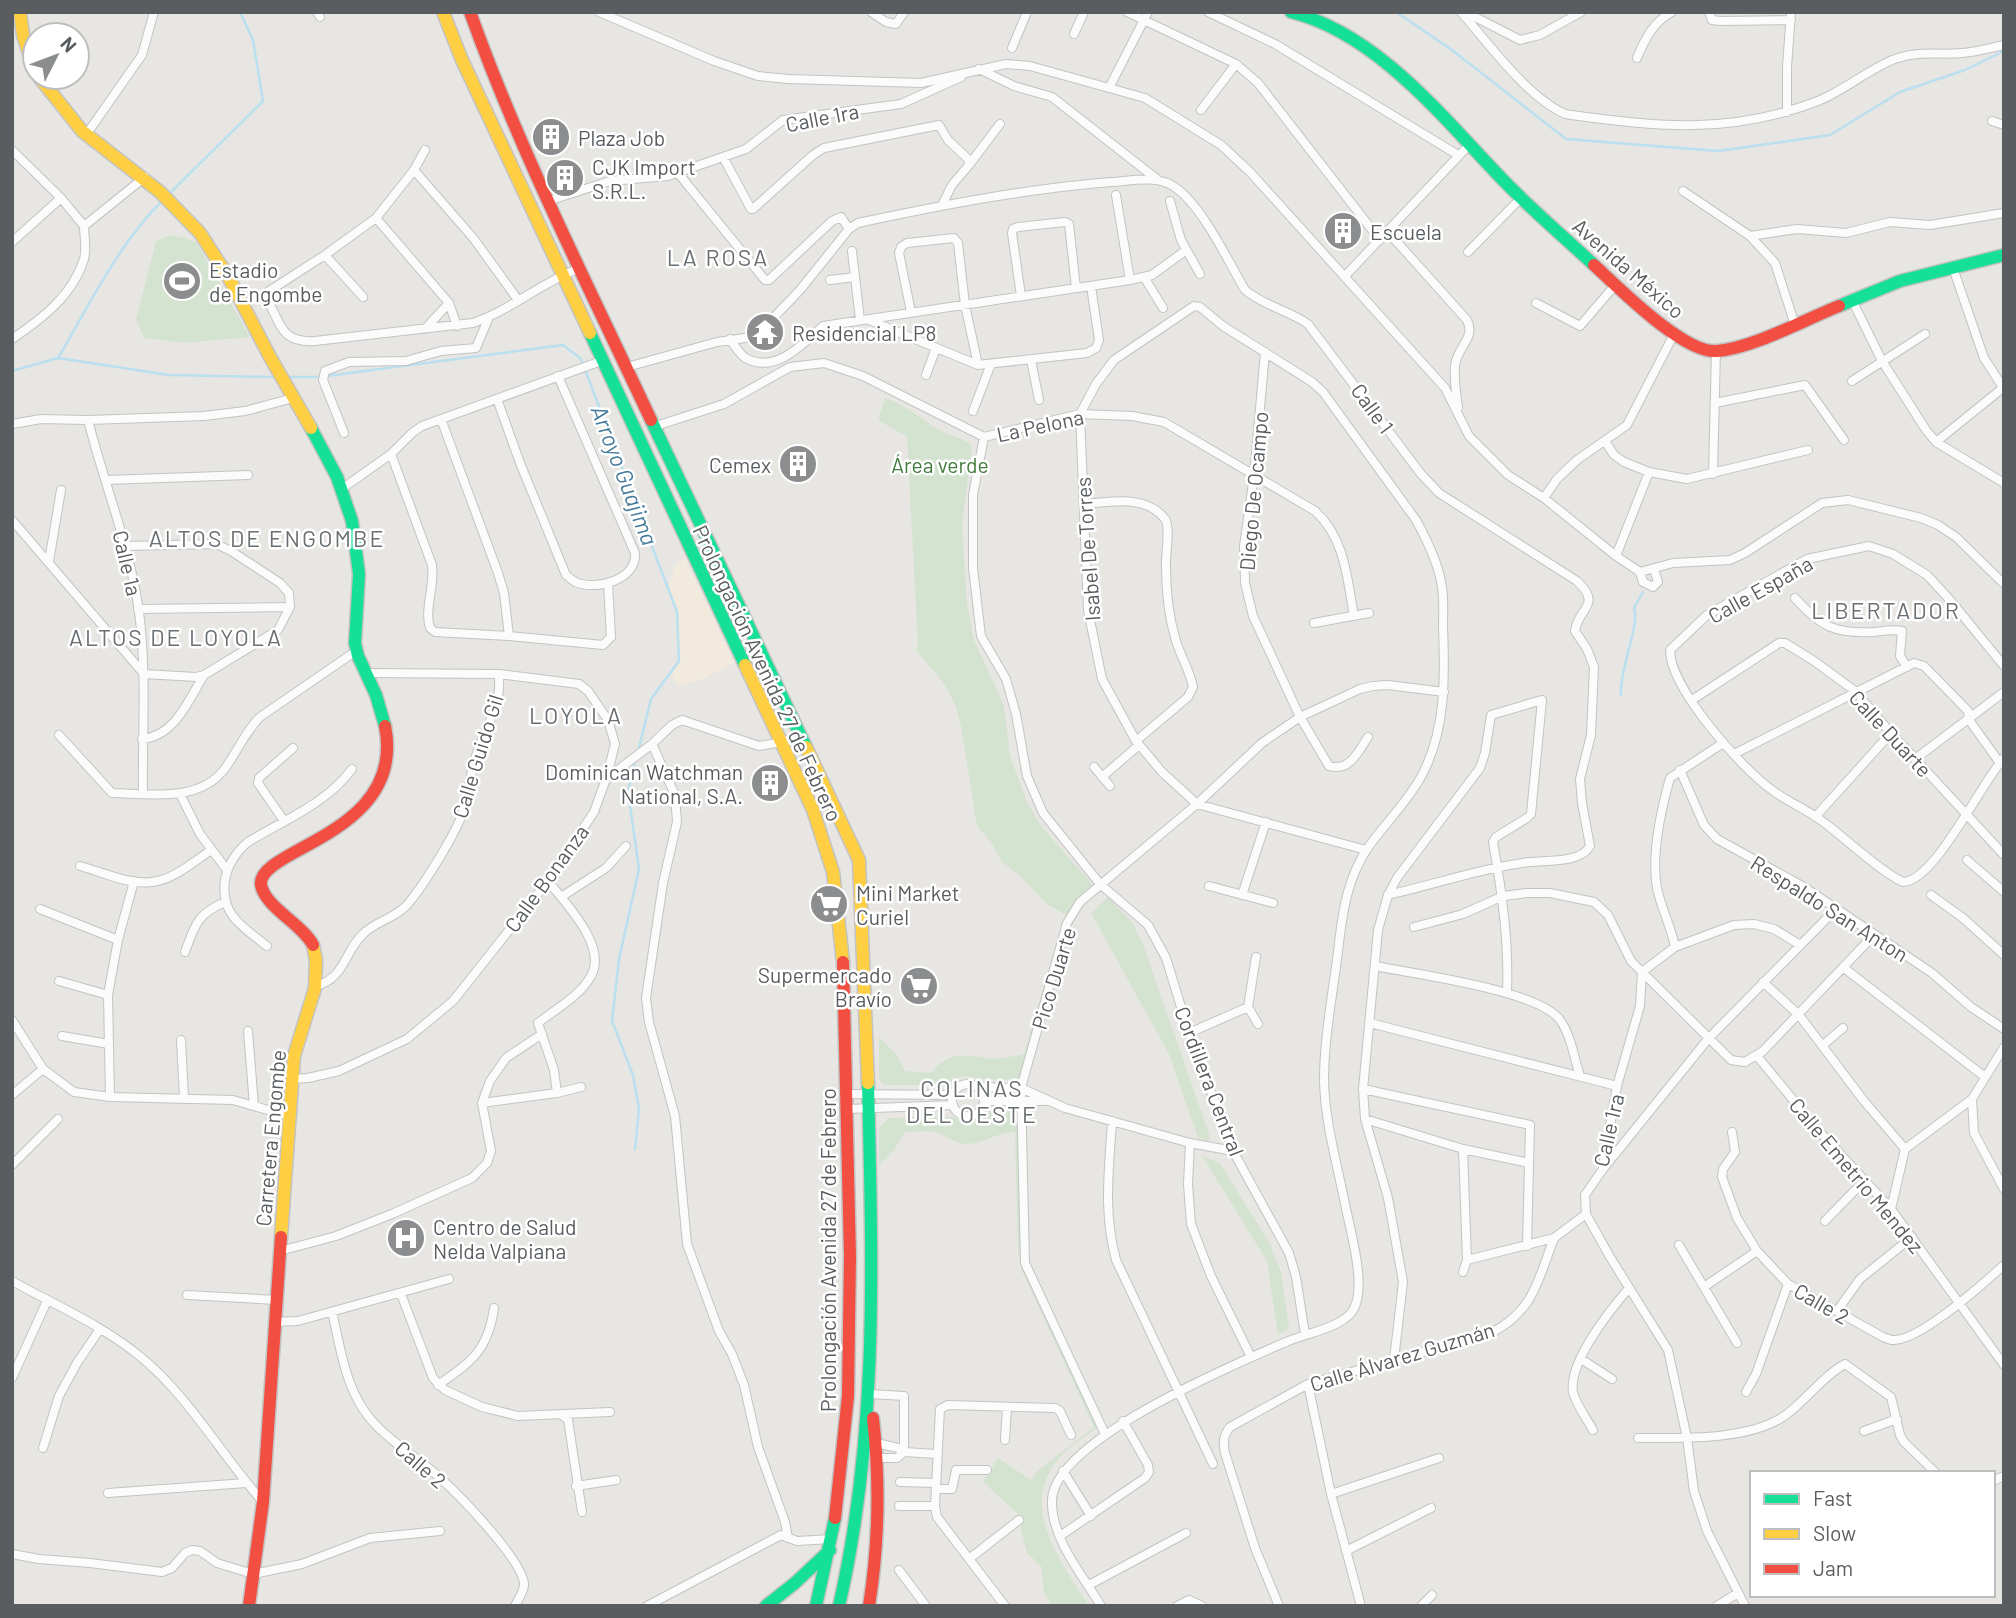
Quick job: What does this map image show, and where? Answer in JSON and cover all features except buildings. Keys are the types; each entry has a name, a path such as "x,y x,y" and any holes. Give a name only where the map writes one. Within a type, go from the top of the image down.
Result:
{"main road":[{"name":"Prolongación Avenida 27 de Febrero","path":"443,12 462,60 562,274 598,361 663,490 813,810 834,872 844,974 848,1109 848,1396 831,1545 816,1606"},
{"name":"Prolongación Avenida 27 de Febrero","path":"470,12 548,201 859,860 869,1109 872,1304 870,1394 862,1482 839,1606"},
{"name":"Avenida México","path":"1291,12 1326,23 1358,40 1421,96 1521,198 1616,284 1674,334 1698,346 1716,351"},
{"path":"462,60 484,51"},
{"name":"Carretera Engombe","path":"50,91 86,135 145,177 175,204 212,250 271,360 324,450 343,488 352,522 359,565 354,634 356,650 383,714 387,739 385,768 376,792 358,813 328,835 273,864 264,873 260,883 260,889 266,897 307,934 314,945 317,962 309,1010 293,1056 263,1502 250,1606"},
{"path":"1716,351 1746,344 1900,281 2004,254"},
{"path":"663,490 680,482"},
{"path":"869,1606 877,1534 877,1458 870,1394"},
{"path":"766,1606 795,1584 831,1545"}],"street":[{"path":"86,135 142,55 153,12"},
{"path":"599,12 714,61 758,76 921,83 1006,64 1030,66 1145,99 1221,145 1251,172 1445,387 1469,436 1508,475 1544,498 1640,572 1643,582 1653,587 1658,582 1654,569"},
{"path":"871,12 886,22 896,24 904,12"},
{"path":"1012,48 1027,12"},
{"path":"1074,34 1084,12"},
{"path":"1127,12 1236,64 1258,83 1380,240"},
{"path":"1109,88 1148,12"},
{"path":"1208,12 1275,44 1458,155"},
{"path":"1463,15 1520,40 1539,35 1581,12"},
{"path":"1637,58 1651,29 1672,12"},
{"path":"1463,15 1543,102 1565,114 1678,126 1716,126 1787,112 1822,100 1896,58 1918,54 1964,53 2004,45"},
{"path":"1709,15 1720,21 1738,22 1791,16 1787,112"},
{"path":"1201,110 1236,64"},
{"path":"979,69 1014,86 1052,97 1158,180"},
{"name":"Calle 1ra","path":"548,201 610,181 664,177 678,173 749,148 783,120 901,104 979,69"},
{"path":"1992,121 2004,125"},
{"path":"942,205 952,186 1000,124"},
{"path":"723,157 751,209 824,148 939,125 948,140 969,160 969,165"},
{"path":"1346,275 1469,145"},
{"path":"12,150 61,198 84,226 84,258 66,293 42,319 12,339"},
{"path":"425,150 414,170 376,219 266,295 287,335 299,342 457,326 489,317 562,274 580,268"},
{"path":"414,170 474,239 517,300"},
{"path":"678,173 765,280 769,280 832,221 841,217 849,229"},
{"path":"84,226 145,177"},
{"path":"627,367 758,334 800,290 849,229 858,223 942,205 1057,187 1158,180"},
{"name":"Calle 1","path":"1158,180 1172,185 1190,200 1245,290 1256,299 1295,315 1308,324 1421,474 1439,493 1586,589 1588,607 1576,623 1575,631 1587,649 1594,667 1591,735 1580,779 1590,846 1583,855 1575,857 1497,866"},
{"path":"1683,191 1750,236 1775,263 1794,325"},
{"path":"1116,195 1130,280"},
{"path":"12,242 61,198"},
{"path":"1468,252 1521,198"},
{"path":"1170,201 1185,251 1200,274"},
{"path":"1750,236 1797,229 1846,233 1890,222 1930,225 2004,214"},
{"path":"376,219 449,303 457,326"},
{"path":"1021,296 1012,233 1013,229 1018,227 1065,222 1069,224 1076,288"},
{"path":"1388,232 1467,320 1471,328 1455,366 1458,412"},
{"path":"911,313 901,247 907,243 954,238 958,243 965,305 978,365"},
{"path":"852,251 863,320"},
{"path":"730,339 743,357 773,362 792,353 823,326 1130,280 1158,271 1185,251"},
{"path":"326,255 363,297"},
{"path":"1936,442 2003,388 1984,358 1953,268"},
{"path":"830,281 855,277"},
{"path":"1144,277 1163,308"},
{"path":"1536,303 1580,326 1616,284"},
{"path":"863,320 978,365 1087,354 1096,348 1099,340 1091,286"},
{"path":"1852,300 1881,362 1926,430 1936,442 2004,483"},
{"path":"425,329 449,303"},
{"path":"1080,414 1096,384 1114,360 1195,306 1312,382 1323,392 1416,520 1426,538 1442,586 1444,692 1433,753 1420,780 1366,850 1353,877 1344,907 1324,1083 1357,1269 1358,1300 1354,1311 1337,1324 1305,1334 1251,1357 1123,1421 1063,1471 1053,1491 1052,1504 1060,1536 1071,1559 1101,1606"},
{"path":"344,433 322,377 327,369 349,362 406,361 441,351 476,348 489,317"},
{"path":"1544,498 1567,469 1627,425 1674,334"},
{"path":"1852,381 1925,334"},
{"path":"926,375 936,348"},
{"path":"1713,474 1716,351"},
{"name":"Diego De Ocampo","path":"1265,352 1254,476 1246,527 1245,583 1253,616 1300,717 1329,766 1345,767 1368,737"},
{"path":"1031,359 1039,400"},
{"path":"343,488 391,454 412,433 441,419 598,361"},
{"name":"La Pelona","path":"656,426 724,404 790,367 824,363 863,376 984,437 1080,414 1132,416 1164,422 1315,511 1328,523 1340,545 1354,616"},
{"path":"973,411 991,364"},
{"path":"497,399 566,575 575,582 608,584 624,576 632,568 635,553 558,376"},
{"path":"1715,403 1804,385 1844,440"},
{"path":"12,424 41,419 204,416 245,411 293,398"},
{"name":"Isabel De Torres","path":"1080,414 1088,610 1102,679 1138,743 1162,772 1197,804 1366,850"},
{"path":"441,419 498,573 504,593 509,636"},
{"name":"Calle 1a","path":"88,420 125,546 138,609 144,674 143,794"},
{"name":"Cordillera Central","path":"984,437 973,495 973,568 981,636 1006,679 1016,715 1027,776 1044,813 1100,884 1148,925 1166,958 1189,1033 1233,1151 1289,1253 1296,1277 1305,1334"},
{"path":"1605,441 1614,455 1624,462 1649,472 1687,479 1808,450"},
{"path":"391,454 432,565 434,579 427,618 430,628 435,632 603,645 611,637 608,584"},
{"path":"1616,556 1649,472"},
{"path":"106,480 248,475"},
{"path":"49,561 61,490"},
{"path":"1640,572 1673,563 1730,560 1822,503 1848,500 1921,518 1938,525 1956,537 2004,584"},
{"path":"1084,504 1131,501 1149,506 1164,517 1168,524 1166,567 1169,604 1176,641 1193,687 1188,697 1102,777"},
{"path":"12,520 144,674 196,677 204,675 278,630 290,607 289,593 280,583 216,544 125,546"},
{"name":"Calle España","path":"1966,814 1933,863 1917,878 1907,882 1898,880 1816,816 1769,788 1723,743 1677,678 1671,664 1670,650 1707,615 1807,559 1869,546 1893,554 1927,575 2004,666"},
{"path":"1795,598 1810,615 1837,631 1902,631 1900,656 1907,667"},
{"path":"138,609 290,607"},
{"path":"1314,623 1369,613"},
{"name":"Calle Duarte","path":"1692,700 1782,643 1814,661 1855,691 2004,855"},
{"path":"60,734 102,784 113,793 180,794 204,787 216,779 225,769 247,730 260,717 356,650"},
{"path":"1734,754 1914,663 1924,666 1968,711 1969,720 2002,760 1966,814"},
{"path":"367,673 499,674"},
{"name":"Calle Bonanza","path":"292,1079 339,1071 407,1040 453,1001 548,881 594,812 615,744 608,720 588,691 579,684 499,674"},
{"name":"Calle Guido Gil","path":"314,987 332,979 341,970 363,934 373,925 389,920 422,885 466,804 475,758 498,699 499,674"},
{"path":"142,739 155,738 173,726 204,675"},
{"name":"Pico Duarte","path":"1105,1434 1025,1264 1021,1088 1068,923 1080,902 1100,884 1197,804 1262,743 1300,717 1360,689 1373,686 1388,685 1444,692"},
{"path":"1915,759 2004,692"},
{"path":"1394,1360 1403,1282 1388,1198 1365,1119 1363,1089 1378,930 1388,895 1398,878 1480,768 1491,715 1542,700 1531,814 1494,839 1503,896 1507,993"},
{"path":"606,779 682,720 752,745 782,742 801,735"},
{"path":"1816,816 1891,733"},
{"path":"1675,947 1672,928 1657,888 1657,847 1662,807 1670,778 1723,743"},
{"path":"652,744 675,795 677,822 663,883 646,998 649,1022 675,1116 687,1244 719,1331 732,1354 744,1385 758,1447 785,1522 788,1538"},
{"path":"284,821 258,782 259,778 293,748"},
{"path":"1094,767 1110,786"},
{"path":"267,946 230,913 223,893 227,870 240,849 328,795 352,769"},
{"name":"Respaldo San Anton","path":"1680,770 1709,833 1804,887 1873,936 1932,973 1971,1007 2004,1029"},
{"path":"180,794 211,851 227,870"},
{"path":"1242,895 1265,822"},
{"path":"561,897 606,869 626,846"},
{"path":"80,866 134,881 151,882 171,876 211,851"},
{"path":"1967,860 2004,892"},
{"path":"1388,895 1497,866"},
{"path":"110,1097 108,995 118,940 134,881"},
{"path":"548,881 588,935 594,951 595,968 579,991 538,1023 554,1070 557,1093"},
{"path":"1209,886 1273,903"},
{"path":"1414,927 1463,914 1503,896 1550,893 1594,902 1608,915 1631,961 1731,1060 1745,1062 1757,1056 1799,1015 1873,936"},
{"path":"1931,895 1963,918 2004,955"},
{"path":"185,952 196,922 211,908 225,902"},
{"path":"40,909 118,940"},
{"path":"1602,1169 1708,1039 1836,909"},
{"path":"1642,972 1675,947 1734,925 1755,923 1774,929 1800,945"},
{"path":"1256,957 1248,1007 1258,1024"},
{"path":"1375,966 1507,993 1551,1011 1566,1032 1580,1076"},
{"path":"1844,968 1985,1077"},
{"name":"Calle 1ra","path":"1586,1214 1585,1195 1602,1169 1618,1086 1640,1006 1642,972"},
{"path":"59,981 108,995"},
{"path":"1763,982 1799,1015 1864,1101 1905,1149"},
{"path":"1189,1033 1248,1007"},
{"path":"12,1020 43,1069 74,1092 110,1097 233,1100 289,1116"},
{"path":"1370,1023 1618,1086"},
{"path":"1823,1045 1843,1028"},
{"path":"248,1031 254,1106"},
{"path":"280,1251 359,1227 472,1178 487,1163 491,1151 482,1103 490,1081 506,1058 542,1034"},
{"path":"62,1036 109,1044"},
{"path":"181,1040 184,1098"},
{"path":"1891,1209 1905,1149 1972,1099 2004,1047"},
{"name":"Calle Emetrio Mendez","path":"1757,1056 1817,1129 1891,1209 2004,1365"},
{"path":"12,1095 43,1069"},
{"path":"979,1087 985,1101 981,1110 972,1116 958,1113 952,1100 955,1090 963,1084 1021,1088 1049,1101 1112,1121 1190,1143 1233,1151"},
{"path":"482,1103 581,1087"},
{"path":"1363,1089 1527,1122 1532,1128 1527,1246"},
{"path":"847,1094 952,1100"},
{"path":"1972,1099 1974,1133 2004,1189"},
{"path":"848,1109 952,1100"},
{"path":"985,1101 1049,1101"},
{"path":"12,1165 58,1119"},
{"path":"1365,1119 1463,1149 1529,1163"},
{"path":"1112,1121 1107,1204 1108,1231 1116,1260 1213,1464"},
{"name":"Calle 2","path":"1732,1132 1735,1152 1723,1169 1722,1177 1737,1218 1758,1251 1788,1284 1882,1337 1894,1340 1906,1337 1960,1305 2004,1265"},
{"path":"1190,1143 1188,1184 1191,1224 1211,1276 1251,1357"},
{"path":"1463,1149 1467,1260 1463,1272"},
{"path":"1825,1221 1865,1180"},
{"path":"1467,1260 1554,1238 1586,1214 1668,1350 1687,1438 1694,1491 1707,1531 1745,1606"},
{"path":"1837,1311 1860,1279 1912,1237"},
{"name":"Calle Álvarez Guzmán","path":"1279,1606 1255,1548 1223,1443 1224,1434 1237,1422 1308,1384 1490,1333 1513,1320 1529,1302 1554,1238"},
{"path":"1679,1245 1737,1343"},
{"path":"1704,1287 1758,1251"},
{"path":"274,1322 298,1321 449,1279"},
{"path":"12,1281 100,1329 142,1358 168,1384 263,1502"},
{"path":"1746,1392 1756,1374 1788,1284"},
{"path":"1593,1430 1573,1389 1581,1359 1599,1324 1629,1288"},
{"path":"401,1294 438,1385 482,1408 501,1414 518,1416 610,1412"},
{"path":"187,1295 277,1300"},
{"path":"12,1378 47,1301"},
{"path":"438,1385 476,1356 491,1329 494,1308"},
{"name":"Calle 2","path":"332,1311 348,1380 364,1410 400,1447 439,1477 515,1561 524,1582 524,1588 515,1606"},
{"path":"43,1448 59,1396 100,1329"},
{"path":"1581,1359 1612,1379"},
{"path":"1638,1438 1687,1438 1742,1432 1770,1424 1788,1413 1845,1364 1891,1397 1904,1443 1934,1471"},
{"path":"1308,1384 1331,1494 1361,1606"},
{"path":"870,1394 904,1396 904,1452 897,1458 877,1458"},
{"path":"1005,1606 937,1517 935,1506 940,1409 943,1406 1058,1409 1071,1435"},
{"path":"1005,1440 1007,1407"},
{"path":"562,1415 568,1420 582,1512"},
{"path":"1864,1431 1897,1419"},
{"path":"1060,1536 1145,1478 1149,1472 1148,1465 1123,1421"},
{"path":"876,1443 904,1452 937,1454"},
{"path":"1331,1494 1438,1458"},
{"path":"900,1482 952,1489 956,1470 987,1470"},
{"path":"1063,1471 1091,1516"},
{"path":"576,1486 616,1480"},
{"path":"108,1493 246,1483"},
{"path":"899,1506 935,1506"},
{"path":"1346,1551 1431,1508"},
{"path":"969,1559 1019,1520"},
{"path":"12,1554 162,1572 172,1568 185,1553 192,1550 200,1551 217,1563 253,1574 302,1564 370,1538 440,1531"},
{"path":"1089,1585 1186,1533"},
{"path":"647,1606 781,1535 797,1541 831,1545"},
{"path":"900,1570 926,1606"},
{"path":"1717,1606 1738,1593"},
{"path":"1421,1606 1432,1595"},
{"path":"1177,1606 1189,1600 1202,1606"}],"shaded area":[{"path":"685,558 735,663 678,687 671,671 679,661 677,612 668,588 676,563"}],"green space":[{"name":"Estadio de Engombe","path":"170,235 197,243 250,337 184,343 144,338 136,320 156,241"},
{"name":"Área verde","path":"885,398 972,447 962,525 967,604 974,640 1004,705 1010,756 1027,802 1041,826 1093,885 1074,910 1020,1078 1016,1080 966,1076 946,1085 884,1085 879,1079 879,1037 896,1054 905,1071 931,1073 943,1061 956,1056 1005,1058 1024,1054 1066,915 1047,904 1001,861 992,844 977,826 955,704 945,685 915,649 918,647 907,437 878,420"},
{"path":"1108,897 1132,922 1143,944 1210,1137 1208,1141 1198,1138 1169,1054 1091,913"},
{"path":"1013,1108 1018,1111 1022,1248 1038,1302 1099,1426 1060,1457 1048,1476 1042,1495 1043,1515 1056,1553 1089,1606 1052,1606 1044,1592 1041,1566 1027,1553 1017,1513 983,1482 998,1458 1031,1480 1037,1471 1094,1427 1022,1271 1018,1251 1015,1132 966,1144 934,1132 905,1132 894,1150 879,1165 879,1128 888,1118 951,1117 969,1122 980,1119 987,1111"},
{"path":"1202,1156 1220,1163 1270,1244 1281,1272 1289,1328 1278,1335 1267,1261"}],"waterway":[{"path":"169,194 263,101 253,40 240,12"},
{"path":"1396,12 1452,50 1566,139 1718,151 1830,135 1900,92 1965,70 2004,51"},
{"path":"58,358 118,256 162,201"},
{"name":"Arroyo Guajima","path":"288,377 319,377 563,345 581,359 677,612 679,661 651,699 638,752"},
{"name":"Arroyo Guajima","path":"12,371 58,358 169,375 274,377"},
{"path":"1621,695 1623,673 1634,626 1634,608 1643,592"},
{"name":"Arroyo Guajima","path":"635,1149 639,1109 633,1075 612,1021 619,959 639,869 628,791 636,758"}],"traffic: fast":[{"path":"1291,12 1323,23 1380,58 1432,105 1525,202 1594,265"},
{"path":"1839,306 1900,281 2004,255"},
{"path":"590,333 745,665"},
{"path":"651,420 806,747"},
{"path":"311,428 337,477 352,521 359,574 355,643 385,726"},
{"path":"839,1606 852,1541 867,1411 871,1280 868,1083"},
{"path":"816,1606 835,1518"},
{"path":"766,1606 830,1550"}],"traffic: slow":[{"path":"20,12 21,21"},
{"path":"443,12 462,60 590,333"},
{"path":"50,91 82,131 160,192 200,233 229,278 311,428"},
{"path":"745,665 813,810 833,872 843,962"},
{"path":"806,747 859,860 868,1083"},
{"path":"281,1237 294,1056 315,988 316,960 313,945"}],"traffic: jam":[{"path":"470,12 533,167 651,420"},
{"path":"1594,265 1670,331 1703,349 1717,351 1746,345 1839,306"},
{"path":"313,945 308,937 269,901 261,885 266,872 354,814 374,792 386,763 385,726"},
{"path":"835,1518 848,1396 850,1256 843,962"},
{"path":"249,1606 263,1502 281,1237"},
{"path":"869,1606 877,1512 873,1418"}],"place":[{"name":"Plaza Job","path":"551,137"},
{"name":"CJK Import S.R.L.","path":"565,178"},
{"name":"Escuela","path":"1343,231"},
{"name":"Estadio de Engombe","path":"182,281"},
{"name":"Residencial LP8","path":"765,332"},
{"name":"Cemex","path":"798,464"},
{"name":"Dominican Watchman National, S.A.","path":"770,783"},
{"name":"Mini Market Curiel","path":"829,904"},
{"name":"Supermercado Bravío","path":"919,986"},
{"name":"Centro de Salud Nelda Valpiana","path":"406,1238"}],"district":[{"name":"LA ROSA","path":"718,257"},
{"name":"ALTOS DE ENGOMBE","path":"267,538"},
{"name":"LIBERTADOR","path":"1886,610"},
{"name":"ALTOS DE LOYOLA","path":"176,637"},
{"name":"LOYOLA","path":"576,715"},
{"name":"COLINAS DEL OESTE","path":"972,1101"}]}
